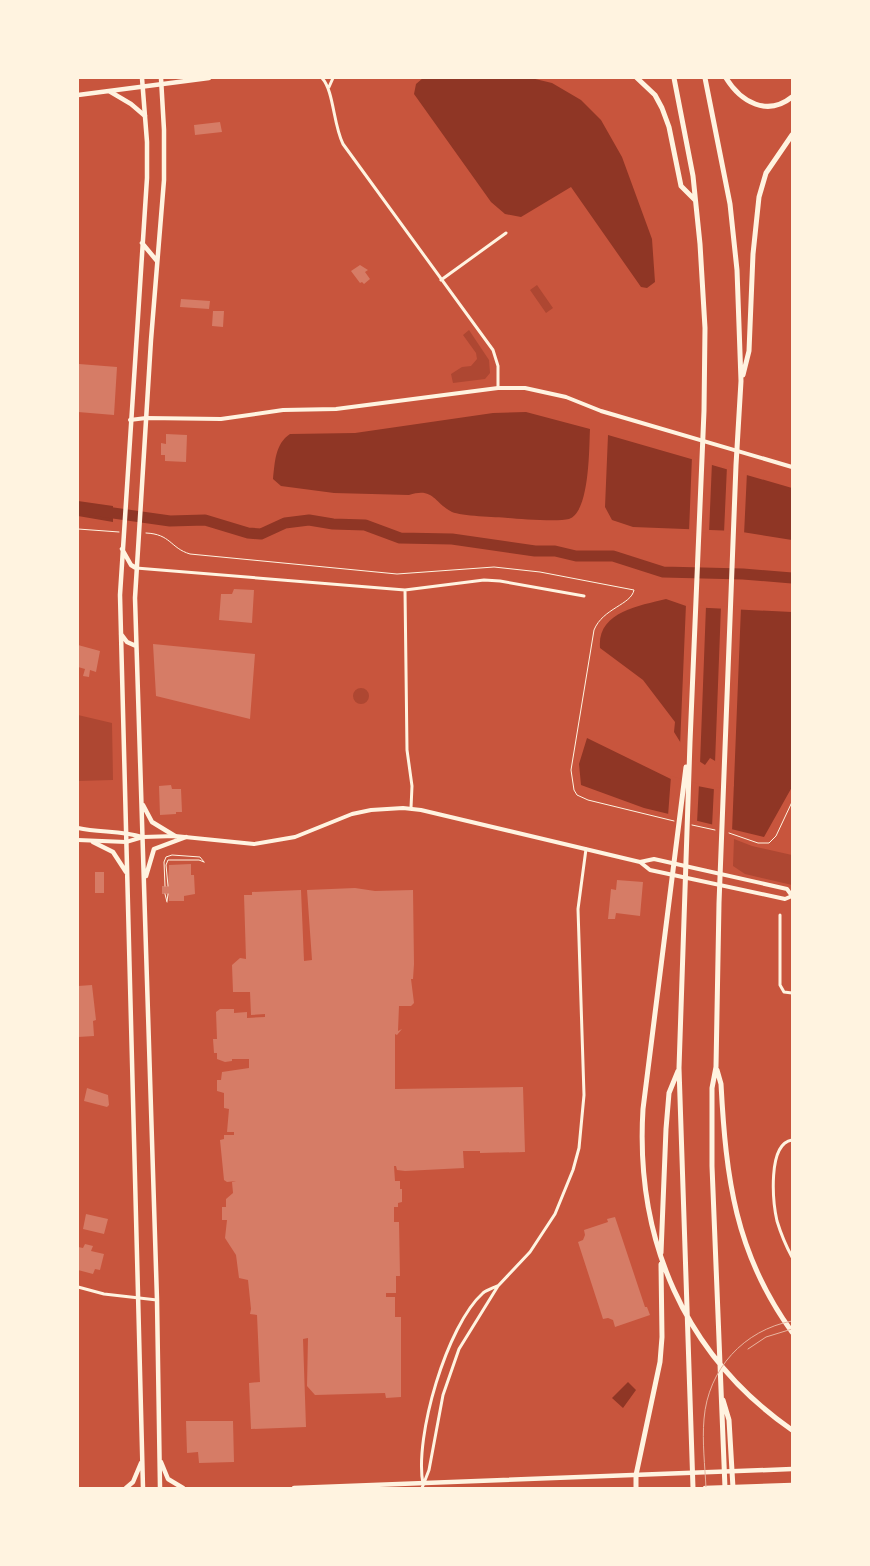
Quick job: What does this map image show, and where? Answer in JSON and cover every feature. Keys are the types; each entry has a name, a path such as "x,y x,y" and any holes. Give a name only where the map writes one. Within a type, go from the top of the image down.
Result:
{"highway":[{"path":"637,78 655,95 662,108 669,127 681,186 695,200"},
{"path":"674,78 690,153 700,244 705,328 704,411 679,1068 693,1488"},
{"path":"705,78 730,204 737,270 741,381 719,903 716,1066 712,1088 712,1166 725,1488"},
{"path":"726,78 737,93 756,105 778,105 792,97"},
{"path":"741,381 750,351 759,197 766,173 792,135"},
{"path":"690,742 669,892 665,943 643,1109 642,1148 646,1199 656,1243 674,1291 697,1332 729,1375 760,1406 792,1430"},
{"path":"716,1066 721,1084 734,1208 752,1261 770,1298 792,1332"},
{"path":"636,1488 636,1475 660,1362 662,1337 661,1213 665,1148 670,1092 679,1068"},
{"path":"721,1389 729,1420 733,1488"}],"main road":[{"path":"142,78 147,159 122,542 121,633 126,873 140,1300 143,1488"},
{"path":"160,1488 157,1300 136,646 136,568 164,162 161,78"},
{"path":"78,95 209,78"},
{"path":"109,91 131,104 145,116"},
{"path":"142,243 157,261"},
{"path":"122,548 131,565 136,568"},
{"path":"121,633 127,642 136,646"},
{"path":"142,804 152,822 175,836"},
{"path":"144,882 154,849 186,837"},
{"path":"93,842 113,852 126,873"},
{"path":"126,1488 133,1482 142,1459"},
{"path":"160,1460 168,1479 183,1488"},
{"path":"294,1488 423,1487 636,1475 792,1469"},
{"path":"705,1488 792,1485"}],"street":[{"path":"322,78 329,87 334,118 343,144 493,350 498,366 498,388"},
{"path":"329,87 333,78"},
{"path":"441,280 506,233"},
{"path":"130,420 146,418 220,420 283,410 336,409 498,388 545,391 601,411 792,467"},
{"path":"136,568 406,590 492,580 584,596"},
{"path":"406,590 407,750 412,786 411,808"},
{"path":"78,840 126,842 142,837 175,836 228,843 262,843 295,837 352,814 371,810 411,808 640,862 650,870 785,899 792,896 787,889 740,878 654,859 640,862"},
{"path":"78,828 104,832 125,832 142,837"},
{"path":"423,1487 443,1395 450,1373 467,1334 498,1286 530,1252 555,1214 573,1170 579,1148 584,1095 578,909 586,849"},
{"path":"780,915 780,985 784,992 792,993"},
{"path":"792,1140 786,1142 779,1150 774,1170 774,1194 779,1226 792,1257"},
{"path":"423,1487 420,1470 430,1403 439,1371 456,1330 484,1292 498,1286"},
{"path":"78,1288 140,1300 157,1300"}],"lane":[{"path":"166,857 200,857 204,862 199,860 168,860 166,865 166,886 164,862 166,857"},
{"path":"167,894 167,902"}],"path":[{"path":"78,530 125,532"},
{"path":"142,533 163,536 177,549 190,554 397,574 494,567 540,572 634,590 629,599 602,617 594,630 572,760 572,786 577,795 588,800 676,821"},
{"path":"723,832 758,843 769,843 776,836 792,802"},
{"path":"690,825 715,830"}],"shaded area":[{"path":"423,78 531,78 552,83 581,100 601,120 622,157 652,239 655,282 647,288 641,287 571,187 521,217 505,214 491,202 414,94 416,84"},
{"path":"537,285 553,308 546,313 530,290"},
{"path":"469,330 489,360 490,373 485,379 453,383 451,374 462,367 471,366 477,359 476,353 463,335"},
{"path":"526,412 590,429 585,492 576,514 569,519 539,520 463,514 452,512 429,494 424,493 409,495 334,493 281,486 273,479 275,460 279,448 281,443 290,434 355,433 493,413"},
{"path":"608,435 792,488 792,540 736,531 633,527 612,520 605,507"},
{"path":"78,501 113,506 113,522 78,516"},
{"path":"666,599 689,607 792,612 792,787 764,837 644,808 581,785 579,764 587,738 677,782 723,791 734,786 728,773 718,763 710,758 705,765 687,753 674,732 675,722 643,680 600,648 601,636 605,626 612,619 632,608"},
{"path":"361,688 367,690 369,696 367,702 361,704 355,702 353,696 355,690"},
{"path":"78,715 112,723 113,780 78,781"},
{"path":"734,839 752,846 792,855 792,885 745,874 733,866"},
{"path":"628,1382 636,1390 623,1408 612,1398"}],"pier":[{"path":"692,456 712,462 709,533 689,532"},
{"path":"727,466 747,472 744,535 724,533"},
{"path":"686,604 706,606 700,764 686,755 680,746"},
{"path":"721,606 741,607 732,832 712,827 714,787 723,789 732,784 730,779 715,763"},
{"path":"671,776 699,784 697,823 668,816"}],"building":[{"path":"220,122 222,132 195,135 194,125"},
{"path":"360,265 368,270 365,272 370,279 364,284 360,283 351,271"},
{"path":"181,299 210,301 209,309 180,307"},
{"path":"213,311 224,311 223,327 212,326"},
{"path":"79,364 117,367 114,415 78,412"},
{"path":"166,434 187,435 186,462 165,461 165,455 161,455 161,443 166,444"},
{"path":"234,589 254,590 252,623 219,620 221,594 232,594"},
{"path":"153,644 255,654 250,719 156,696"},
{"path":"78,645 100,651 96,672 90,670 89,677 83,676 85,669 78,667"},
{"path":"171,785 172,789 181,789 182,812 160,815 159,786"},
{"path":"191,864 191,875 194,875 195,894 184,896 184,901 169,901 168,894 162,894 162,886 168,886 169,865"},
{"path":"95,872 104,872 104,893 95,893"},
{"path":"617,880 643,882 640,916 616,913 615,919 608,919 611,889 616,890"},
{"path":"355,888 375,891 413,890 414,964 413,979 411,979 414,1003 411,1006 399,1006 398,1031 402,1029 397,1035 395,1034 395,1089 523,1087 525,1152 480,1153 480,1151 463,1151 464,1168 405,1171 397,1170 396,1166 394,1166 395,1181 400,1181 400,1189 402,1189 402,1202 398,1203 398,1207 394,1207 394,1222 399,1222 400,1276 396,1276 396,1293 386,1293 386,1297 395,1297 395,1317 401,1317 401,1397 386,1398 385,1393 315,1395 307,1386 308,1338 303,1339 306,1427 251,1429 249,1383 260,1382 257,1315 250,1314 248,1280 239,1278 236,1255 225,1238 227,1220 222,1220 222,1207 226,1207 226,1199 233,1193 232,1182 236,1181 227,1182 224,1180 220,1140 224,1139 224,1135 234,1135 234,1132 227,1132 229,1109 224,1108 224,1093 217,1091 217,1080 221,1080 222,1072 249,1068 249,1059 232,1059 232,1061 225,1062 217,1059 217,1053 214,1053 213,1039 217,1039 216,1012 220,1009 234,1009 234,1013 247,1012 247,1018 265,1017 265,1014 251,1015 250,992 233,992 232,965 240,958 246,959 244,895 252,895 252,892 301,890 304,961 312,960 307,890"},
{"path":"92,985 96,1020 93,1021 94,1036 78,1037 78,986"},
{"path":"87,1088 108,1095 109,1105 107,1107 84,1101"},
{"path":"86,1214 108,1219 104,1234 83,1229"},
{"path":"615,1217 645,1307 647,1307 650,1315 615,1327 613,1320 603,1319 578,1242 583,1240 584,1230 608,1222 607,1219"},
{"path":"85,1244 93,1246 91,1251 104,1254 100,1270 95,1269 93,1274 78,1270 78,1247 83,1248"},
{"path":"186,1421 233,1421 234,1462 199,1463 198,1452 187,1453"}],"waterway":[{"path":"78,508 170,521 205,520 248,533 261,534 285,523 309,520 333,524 365,525 400,538 452,539 535,551 555,551 576,556 613,556 663,572 743,574 792,578"}],"tram line":[{"path":"706,1488 703,1445 704,1419 707,1401 721,1368 744,1343 759,1333 792,1321"},
{"path":"748,1349 766,1337 792,1329"}]}
